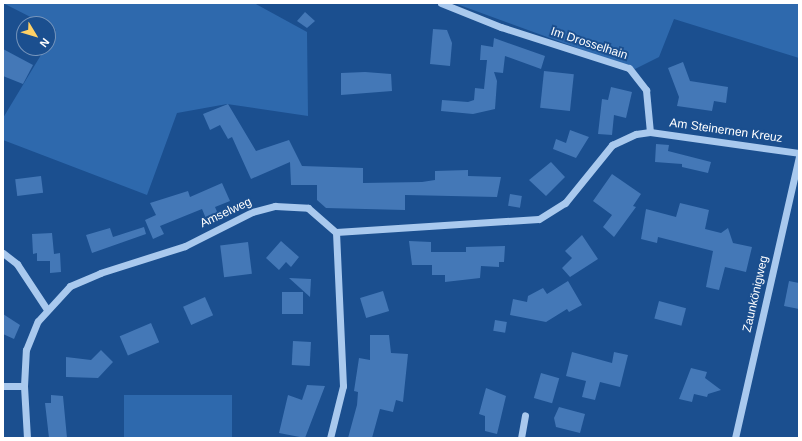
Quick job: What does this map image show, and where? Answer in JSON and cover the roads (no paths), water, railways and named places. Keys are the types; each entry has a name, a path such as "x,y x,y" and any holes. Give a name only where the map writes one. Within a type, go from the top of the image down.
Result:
{"street":[{"name":"Im Drosselhain","path":"442,3 508,29 629,68 646,90 650,132"},
{"name":"Am Steinernen Kreuz","path":"650,132 799,154"},
{"path":"330,438 343,386 336,232 539,218 565,203 612,146 650,132"},
{"name":"Zaunkönigweg","path":"735,438 799,154"},
{"name":"Amselweg","path":"27,438 24,386 26,350 46,308 70,286 100,272 184,246 252,212 274,206 308,208 336,232"},
{"path":"3,253 17,264 46,308"},
{"path":"3,386 24,386"},
{"path":"521,438 525,414"}]}
